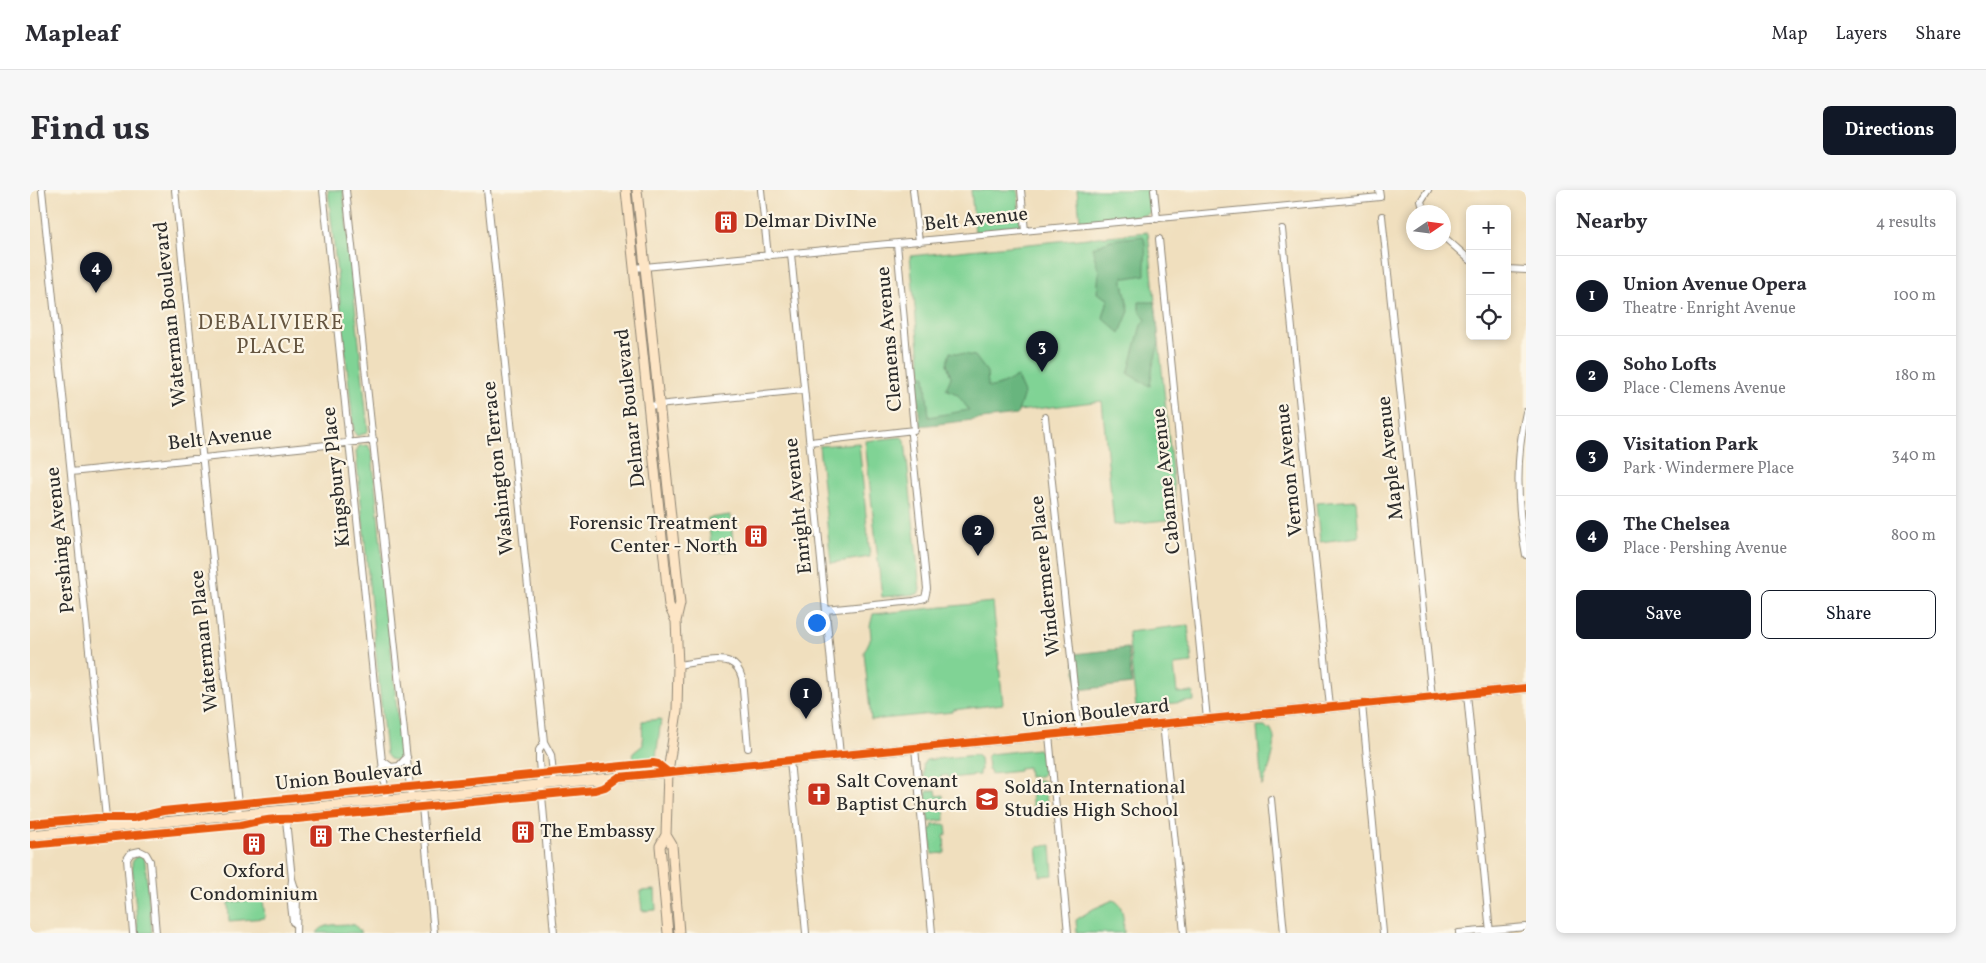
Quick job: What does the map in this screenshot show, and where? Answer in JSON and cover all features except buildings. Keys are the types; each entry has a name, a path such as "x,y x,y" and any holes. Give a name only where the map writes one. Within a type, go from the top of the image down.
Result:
{"main road":[{"name":"Delmar Boulevard","path":"626,190 669,606 676,621"},
{"name":"Delmar Boulevard","path":"637,190 680,604 676,621 678,665 677,711 668,772 666,835 660,846 668,933"},
{"name":"Union Boulevard","path":"30,835 1526,688"},
{"name":"Delmar Boulevard","path":"666,835 672,845 679,933"}],"street":[{"name":"Pershing Avenue","path":"42,190 107,827"},
{"name":"Waterman Boulevard","path":"175,190 203,461"},
{"name":"Kingsbury Place","path":"323,190 386,800"},
{"name":"Kingsbury Place","path":"346,190 411,797"},
{"name":"Washington Terrace","path":"487,190 544,742"},
{"path":"761,190 768,256"},
{"path":"913,190 919,242"},
{"path":"1021,190 1025,231"},
{"path":"1154,190 1157,219"},
{"name":"Belt Avenue","path":"634,268 1157,219 1380,193"},
{"path":"1422,205 1421,201 1427,193"},
{"name":"Maple Avenue","path":"1382,216 1432,697"},
{"name":"Vernon Avenue","path":"1282,229 1330,707"},
{"name":"Cabanne Avenue","path":"1159,239 1208,719"},
{"path":"1451,243 1466,256"},
{"name":"Clemens Avenue","path":"826,610 914,601 926,598 912,444 913,433 898,244"},
{"name":"Enright Avenue","path":"791,254 840,755"},
{"path":"1511,269 1526,270"},
{"path":"648,406 803,390"},
{"path":"1526,412 1520,436 1519,504 1526,555"},
{"name":"Windermere Place","path":"1045,417 1079,732"},
{"path":"810,442 913,433"},
{"name":"Belt Avenue","path":"71,472 203,461 374,440"},
{"name":"Waterman Place","path":"203,461 239,814"},
{"path":"678,665 722,660 731,662 739,669 742,678 748,748"},
{"path":"1467,694 1490,931"},
{"path":"1362,704 1383,933"},
{"path":"1163,723 1184,933"},
{"path":"1049,735 1068,933"},
{"path":"544,742 552,756 554,783"},
{"path":"544,742 538,755 554,933"},
{"path":"915,748 932,933"},
{"path":"383,761 391,767 399,766 407,757"},
{"path":"790,760 806,933"},
{"path":"421,796 434,933"},
{"path":"1271,799 1284,933"},
{"path":"285,810 292,879 290,896 296,933"},
{"path":"133,933 127,860 131,853 140,851 146,854 150,861 156,933"},
{"path":"1460,933 1526,927"}],"green space":[{"path":"328,190 343,190 368,430 367,433 357,436 354,432"},
{"path":"971,190 1018,190 1020,226 975,232"},
{"path":"1077,190 1148,190 1152,210 1145,215 1080,221"},
{"path":"1148,232 1177,519 1114,525 1102,401 926,422 910,256"},
{"path":"1143,236 1146,249 1145,275 1127,278 1123,276 1129,311 1120,333 1103,318 1108,299 1097,293 1099,272 1092,248 1110,240"},
{"path":"1139,302 1155,302 1159,343 1150,386 1128,374 1141,325 1146,320 1139,310"},
{"path":"950,352 975,356 987,372 988,387 999,385 1017,377 1024,393 1017,415 920,426 916,377 925,375 929,417 969,410 957,394 946,389 951,377 947,364"},
{"path":"901,437 905,440 920,590 918,594 882,597 865,441"},
{"path":"859,443 870,557 831,563 819,446"},
{"path":"368,445 372,453 401,753 397,761 390,759 386,754 356,452 359,446"},
{"path":"1356,500 1359,537 1320,542 1316,503"},
{"path":"730,515 734,550 712,553 708,518"},
{"path":"993,602 1003,704 953,710 953,712 871,720 864,652 871,638 870,626 873,614"},
{"path":"1188,625 1192,663 1174,665 1177,693 1193,692 1194,701 1136,707 1128,632"},
{"path":"1128,648 1132,684 1078,690 1074,654"},
{"path":"661,719 656,758 634,760 633,753 643,745 642,721"},
{"path":"1257,727 1265,727 1268,730 1270,728 1274,741 1272,757 1262,786"},
{"path":"1038,749 1042,752 1044,772 1041,776 1029,777 1028,767 1019,768 1019,771 991,774 990,770 988,770 987,757 990,754"},
{"path":"976,755 980,758 981,770 979,775 949,778 948,775 941,776 942,786 928,787 925,785 923,764 926,760"},
{"path":"1041,780 1045,782 1047,805 1042,806 1043,811 1033,812 1030,781"},
{"path":"936,790 937,796 943,795 945,820 929,822 926,794 928,791"},
{"path":"932,825 946,825 947,835 944,835 945,853 932,854 930,829 933,828"},
{"path":"1051,845 1053,875 1040,876 1037,847"},
{"path":"140,856 144,858 145,862 152,933 138,933 132,863 135,857"},
{"path":"655,890 656,910 642,911 640,891"},
{"path":"263,899 265,918 229,921 228,902"},
{"path":"1113,900 1120,905 1124,933 1077,933 1076,920 1093,909"},
{"path":"355,925 361,933 317,933 327,926"}],"cycle path":[{"path":"30,845 241,825 269,820 297,819 595,790 605,787 619,777 1526,688"},
{"path":"30,824 96,818 133,818 163,811 653,763 658,764 668,772"}],"place":[{"name":"Delmar DivINe","path":"726,222"},
{"name":"The Chelsea","path":"96,293"},
{"name":"Visitation Park","path":"1042,372"},
{"name":"Forensic Treatment Center - North","path":"756,536"},
{"name":"Soho Lofts","path":"978,556"},
{"name":"Union Avenue Opera","path":"806,719"},
{"name":"Salt Covenant Baptist Church","path":"819,794"},
{"name":"Soldan International Studies High School","path":"987,799"},
{"name":"The Embassy","path":"523,832"},
{"name":"The Chesterfield","path":"321,836"},
{"name":"Oxford Condominium","path":"254,844"}],"district":[{"name":"DEBALIVIERE PLACE","path":"271,335"}]}
